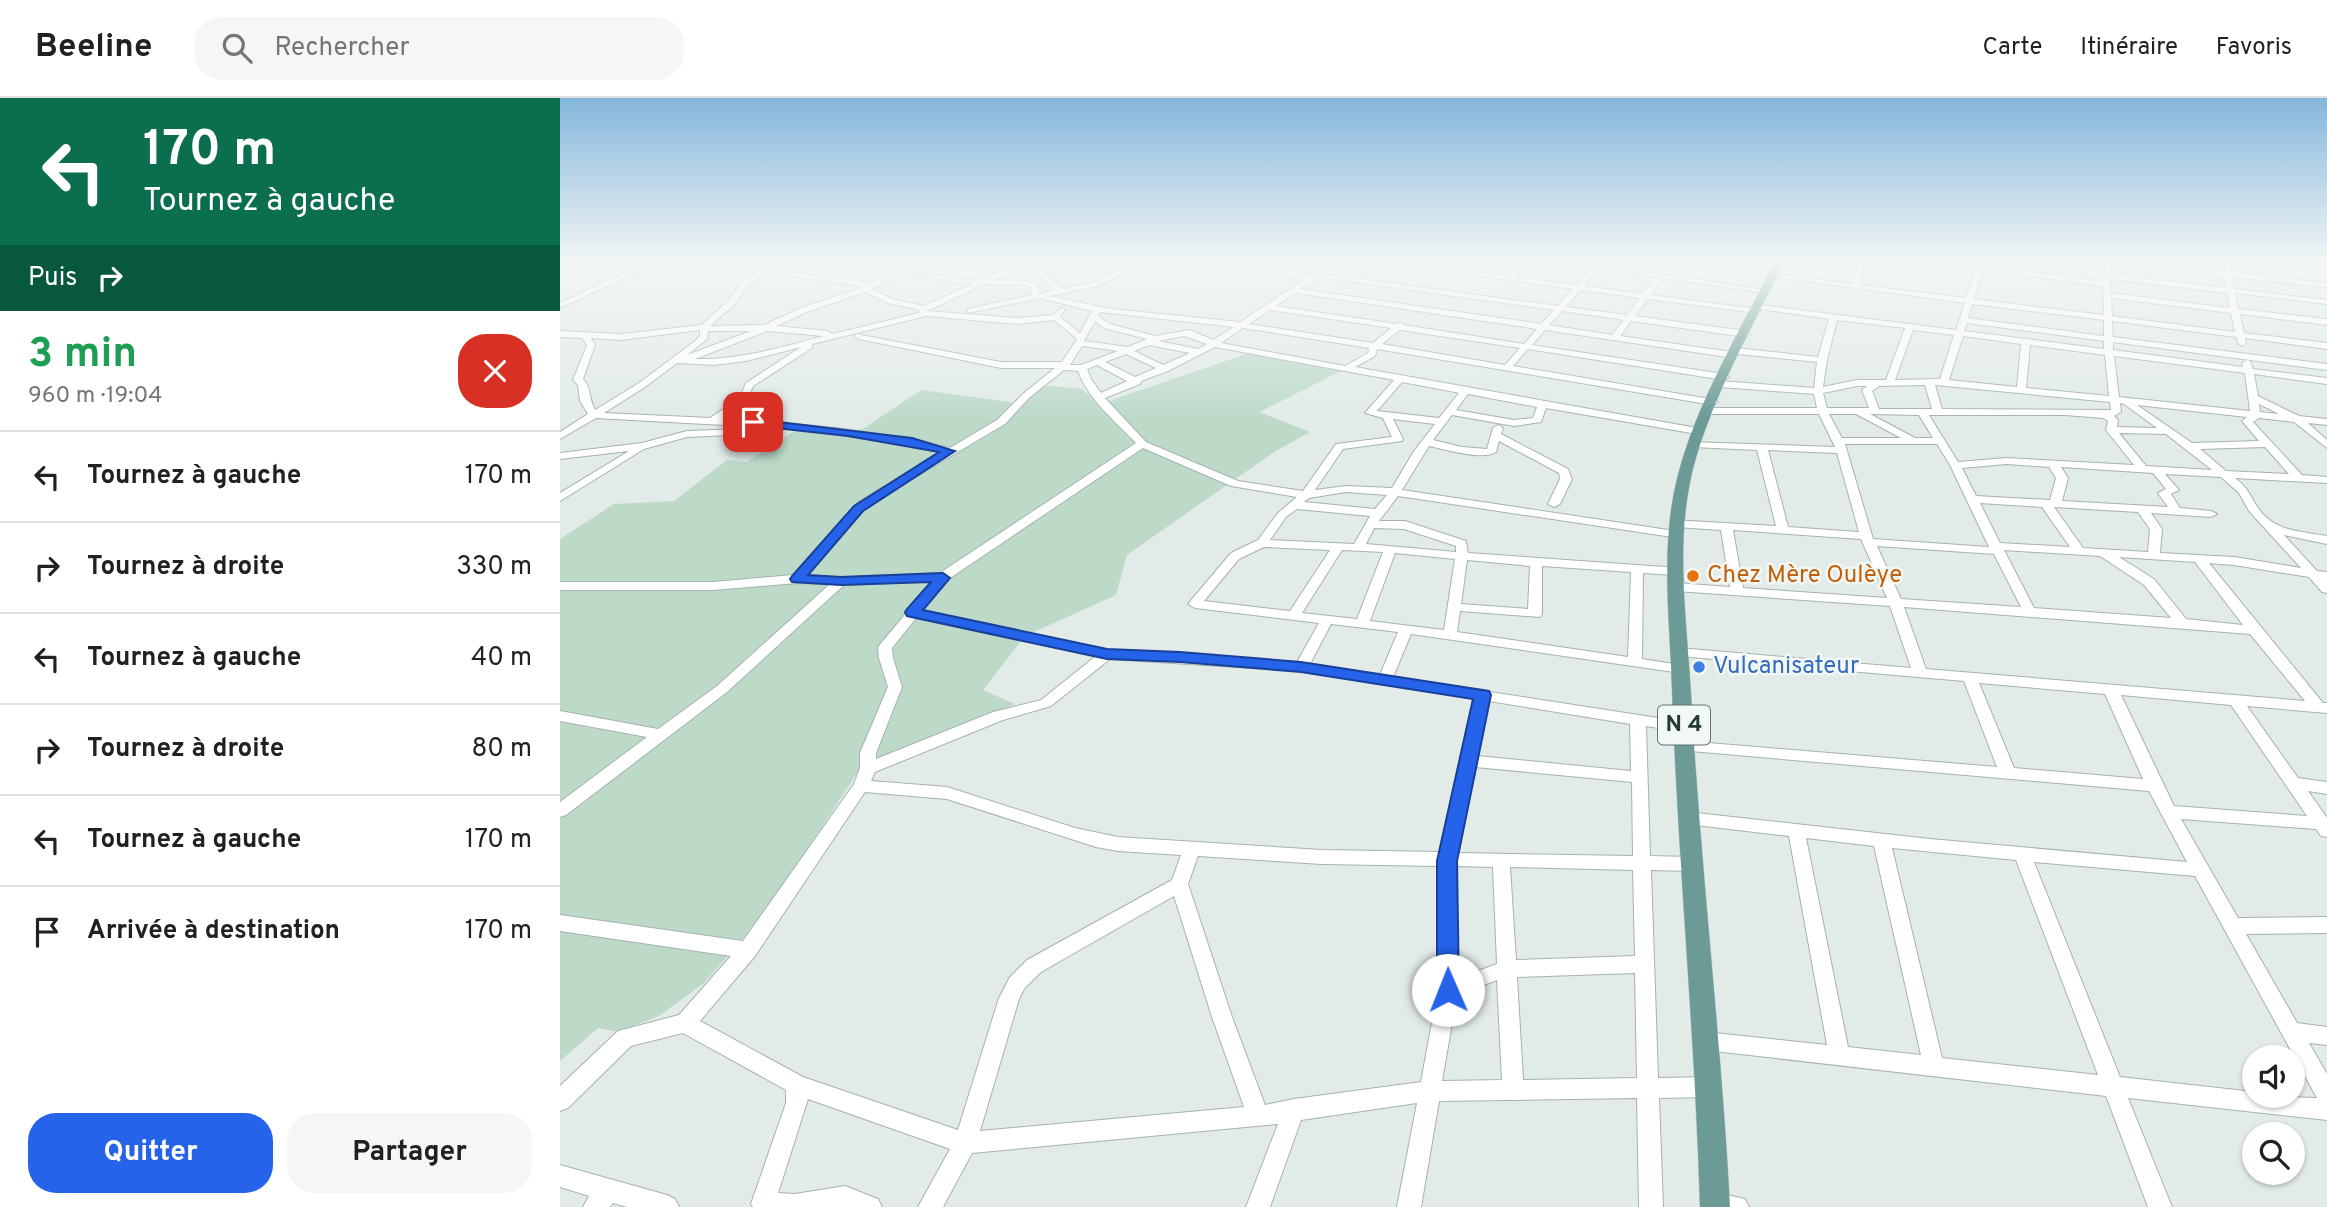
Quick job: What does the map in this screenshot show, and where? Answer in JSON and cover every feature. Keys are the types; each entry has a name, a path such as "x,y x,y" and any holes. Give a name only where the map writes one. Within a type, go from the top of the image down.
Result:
{"main road":[{"name":"N 4","path":"1722,1206 1705,1041 1687,818 1675,529 1695,437 1755,315"}],"street":[{"path":"560,436 642,385 698,343 704,337 704,328 718,315"},
{"path":"666,365 766,328 794,315"},
{"path":"680,361 723,361 814,343 916,315"},
{"path":"956,315 1012,321 1052,318 1055,315"},
{"path":"1024,315 1052,318 1080,340 1126,350 1165,369"},
{"path":"797,579 858,508 1001,422 1027,395 1063,366 1095,315"},
{"path":"1097,315 1107,326 1198,352"},
{"path":"1115,315 1239,326 1506,369 1716,393 1823,411 2065,412 2106,415 2116,412 2122,402"},
{"path":"1099,397 1137,382 1214,344 1257,315"},
{"path":"1319,315 1527,347 1716,393 1818,391 1834,386 1878,382 1944,382 2327,422"},
{"path":"1346,368 1372,354 1373,347 1412,315"},
{"path":"1458,315 1667,345 1822,359"},
{"path":"1506,369 1554,315"},
{"path":"1612,315 1746,334"},
{"path":"1831,315 2327,381"},
{"path":"1944,382 1966,315"},
{"path":"2082,315 2327,346"},
{"path":"2108,315 2109,352 2122,402 2190,446 2221,475 2244,491 2253,509 2327,589"},
{"path":"2236,315 2249,370 2255,416"},
{"path":"2264,315 2327,322"},
{"path":"2305,320 2306,315"},
{"path":"1834,316 1822,359 1818,391 1823,411 1840,446 1868,539 1896,603 1920,673"},
{"path":"1614,338 1629,317"},
{"path":"1964,320 2327,367"},
{"path":"875,338 900,321"},
{"path":"1667,345 1679,324"},
{"path":"560,334 636,336 704,328 766,328 875,338 1001,365 1082,368 1152,340 1239,326"},
{"path":"1890,382 1910,326"},
{"path":"1183,333 1214,344 1467,389 1695,437 1762,447 1941,441"},
{"path":"585,336 591,345 578,380 583,384 585,401 594,415 616,418 655,416 794,426 912,442 949,451"},
{"path":"2021,391 2026,341"},
{"path":"560,456 643,446 687,434 715,420 744,399 749,385 814,343"},
{"path":"1097,362 1137,382"},
{"path":"1082,368 1086,379 1099,397 1142,444 1235,484 1306,495 1355,489 1395,492 1675,529 1727,527 1997,548 2154,555 2310,571 2327,576"},
{"path":"1401,378 1369,411 1387,416 1443,422"},
{"path":"1875,412 1867,390 1878,382"},
{"path":"1929,382 1938,413"},
{"path":"1358,548 1370,524 1395,492 1426,442 1467,389"},
{"path":"2253,397 2297,419 2327,445"},
{"path":"1450,412 1501,421 1532,422 1540,416 1542,406"},
{"path":"1856,412 1915,441"},
{"path":"1922,412 1955,465 2030,613"},
{"path":"2106,415 2113,420 2111,430"},
{"path":"1387,416 1411,464"},
{"path":"2255,416 2247,421 2299,479"},
{"path":"1426,442 1462,450 1491,452 1501,421"},
{"path":"560,422 584,422"},
{"path":"687,434 762,432 794,426"},
{"path":"2111,430 2168,430"},
{"path":"2111,430 2173,490 2164,493 2176,511"},
{"path":"1495,435 1564,471 1566,479 1554,504"},
{"path":"1398,439 1344,443 1306,495 1282,516 1262,543 1235,556 1195,604 1362,623 1635,661 1920,673 2323,708"},
{"path":"560,1101 625,1038 685,1023 748,950 861,786 868,768 868,753 895,687 894,677 884,657 885,647 943,578 1142,444"},
{"path":"2190,446 2267,444"},
{"path":"560,498 643,446"},
{"path":"1762,447 1783,531"},
{"path":"1955,465 2006,461 2327,480"},
{"path":"2050,504 2063,484 2053,464"},
{"path":"1972,499 2211,514"},
{"path":"2050,504 2079,551"},
{"path":"1294,505 1378,513"},
{"path":"2142,509 2156,529 2154,555"},
{"path":"1370,524 1400,524 1439,534 1462,544 1450,635"},
{"path":"1727,527 1737,592"},
{"path":"2272,529 2327,540"},
{"path":"1262,543 1390,549 1536,563 1637,569 1737,592 2181,622 2254,630"},
{"path":"1293,615 1339,546"},
{"path":"1362,623 1390,549"},
{"path":"2104,553 2149,582 2181,622"},
{"path":"2199,559 2289,673 2323,708"},
{"path":"1455,607 1535,614 1536,563"},
{"path":"1635,661 1637,569"},
{"path":"560,586 713,586 797,579 841,581 943,578"},
{"path":"560,811 722,689 841,581"},
{"path":"913,612 1107,654 1301,667 1385,679 1638,720 1685,737 2008,774 2154,786"},
{"path":"1301,667 1327,620"},
{"path":"1385,679 1406,629"},
{"path":"868,768 999,716 1038,707 1107,654"},
{"path":"1970,678 2008,774"},
{"path":"2111,691 2154,786 2327,1095"},
{"path":"1409,1207 1432,1091 1448,990 1447,861 1483,695"},
{"path":"2236,701 2324,827"},
{"path":"560,716 662,735"},
{"path":"1638,720 1651,1207"},
{"path":"1470,761 1639,777"},
{"path":"2294,783 2327,788"},
{"path":"861,786 934,791 1105,843 1191,850 1447,861 1691,864"},
{"path":"2169,812 2324,827"},
{"path":"1687,818 2202,870"},
{"path":"1796,829 1839,1056"},
{"path":"1881,839 1934,1067"},
{"path":"1191,850 1179,884 1222,1017 1258,1116"},
{"path":"2022,853 2160,1207"},
{"path":"1501,860 1513,1091"},
{"path":"930,1207 965,1143 1009,998 1025,973 1179,884"},
{"path":"560,923 748,950"},
{"path":"2233,926 2327,925"},
{"path":"1448,990 1505,969 1644,964"},
{"path":"685,1023 797,1085 965,1143 1258,1116 1432,1091 1710,1087"},
{"path":"2291,1031 2327,1036"},
{"path":"1705,1041 2327,1110"},
{"path":"797,1085 797,1103 762,1205 795,1206 845,1198 870,1207"},
{"path":"1258,1207 1294,1109"},
{"path":"560,1176 603,1198 667,1207"}],"green space":[{"path":"1249,353 1343,370 1259,412 1310,432 1274,452 1127,555 1116,595 1025,636 983,690 1015,704 859,770 768,910 704,983 659,1016 617,1032 598,1028 560,1061 560,539 614,504 674,501 727,460 747,462 799,428 852,436 921,390 1017,403 1040,385 1082,389 1100,404"}],"place":[{"name":"Chez Mère Oulèye","path":"1693,576"},
{"name":"Vulcanisateur","path":"1699,667"}],"route":[{"path":"753,422 848,432 949,451 858,508 797,579 841,581 943,578 913,612 1107,654 1301,667 1483,695 1447,861 1448,990"}]}
